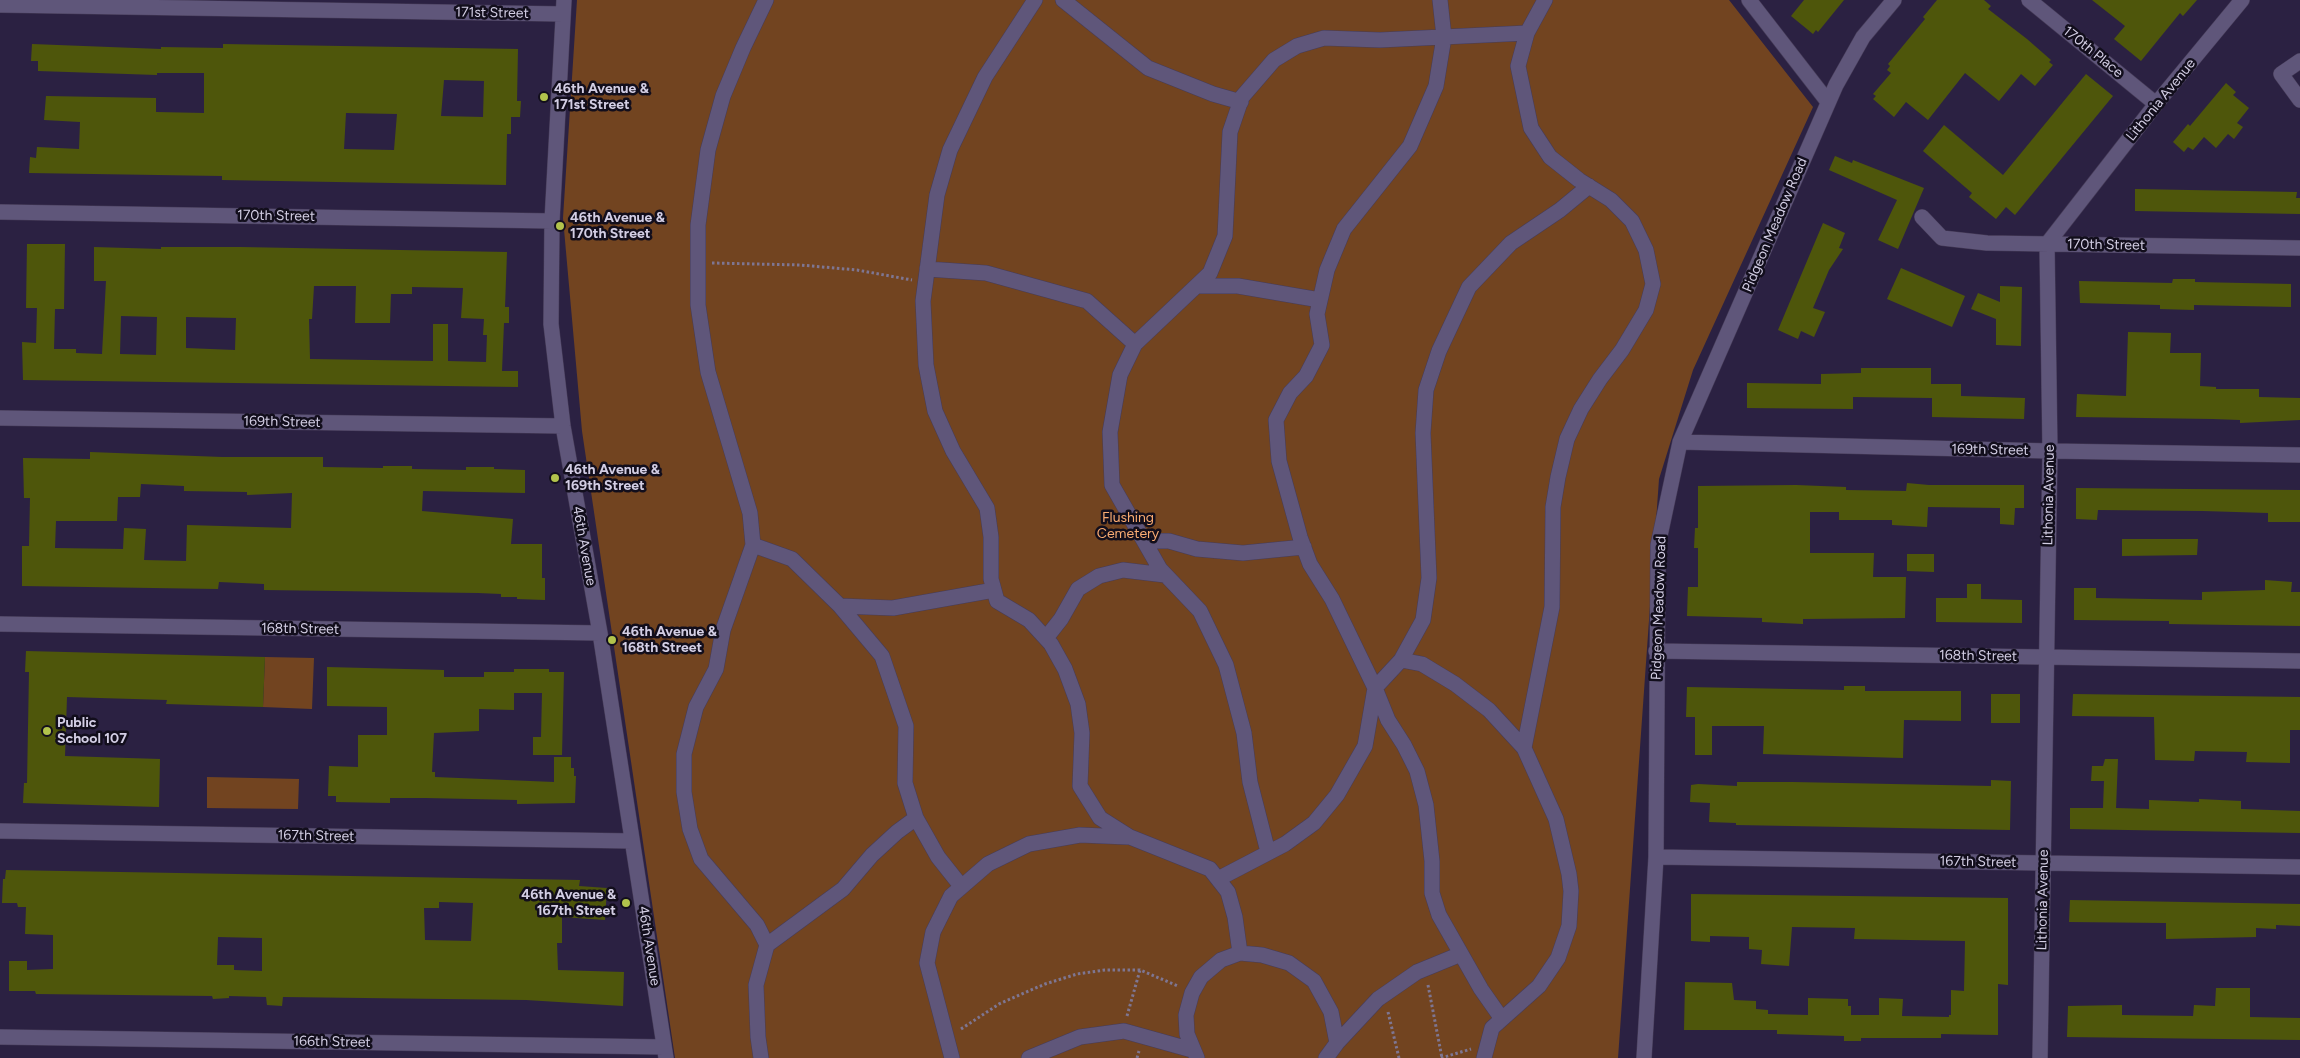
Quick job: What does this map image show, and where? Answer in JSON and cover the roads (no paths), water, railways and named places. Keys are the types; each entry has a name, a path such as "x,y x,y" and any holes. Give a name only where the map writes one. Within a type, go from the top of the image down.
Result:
{"street":[{"path":"766,0 742,48 723,96 708,150 698,225 698,305 708,372 750,513 753,546 723,630 716,670 696,707 684,754 684,792 690,829 701,859 757,925 767,944"},
{"path":"1035,0 985,77 950,150 937,195 923,301 926,364 935,411 954,451 987,508 991,537 991,579 997,601 1029,620 1046,638 1064,668 1078,704 1082,734 1080,786 1100,818 1130,837 1210,869 1228,892 1235,917 1240,953"},
{"path":"1063,0 1148,68 1212,94 1241,102"},
{"path":"1440,0 1444,37 1436,86 1410,146 1344,229 1327,270 1317,314 1322,345 1306,376 1290,392 1276,420 1279,461 1310,564 1332,598 1376,688 1388,720 1404,745 1417,771 1428,823 1432,893 1439,915 1481,989 1502,1019"},
{"path":"1524,748 1552,607 1553,508 1567,439 1581,409 1600,379 1622,350 1646,310 1653,284 1646,250 1632,221 1611,200 1550,157 1530,128 1518,66 1527,34 1545,0"},
{"path":"1749,0 1828,102"},
{"name":"Pidgeon Meadow Road","path":"1644,1058 1656,857 1658,545 1680,442 1828,102 1863,37 1894,0"},
{"name":"170th Place","path":"2029,0 2156,104"},
{"name":"Lithonia Avenue","path":"2040,1058 2050,451 2047,244 2156,104 2242,0"},
{"name":"171st Street","path":"0,5 564,7"},
{"name":"46th Avenue","path":"564,7 552,220 551,324 563,426 600,634 665,1053"},
{"path":"1268,852 1250,782 1244,733 1226,665 1200,611 1160,569 1112,485 1110,432 1120,375 1136,344 1210,273 1225,236 1230,132 1242,97 1274,60 1297,46 1310,41 1337,38 1380,40 1527,34"},
{"path":"2300,61 2281,74 2300,100"},
{"path":"1218,879 1286,844 1314,823 1338,795 1365,746 1376,688 1402,660 1423,620 1429,578 1423,433 1426,390 1439,351 1469,287 1511,243 1560,210 1589,186"},
{"name":"170th Street","path":"0,212 552,220"},
{"name":"170th Street","path":"1922,217 1942,238 1987,243 2300,248"},
{"path":"926,276 986,273 1087,301 1136,344"},
{"path":"1197,286 1238,286 1320,300"},
{"name":"169th Street","path":"0,418 563,426"},
{"name":"169th Street","path":"1680,442 2300,455"},
{"path":"1144,540 1169,541 1198,548 1243,553 1304,547"},
{"path":"753,546 792,559 840,606 882,656 896,692 906,726 905,783 916,818 938,857 961,886"},
{"path":"1046,638 1061,619 1078,589 1099,576 1123,570 1166,575"},
{"path":"840,606 893,608 994,590"},
{"name":"168th Street","path":"0,624 600,634"},
{"name":"168th Street","path":"1656,651 2300,661"},
{"path":"1402,660 1422,664 1455,684 1490,710 1524,748 1556,819 1569,874 1571,908 1564,942 1550,970 1533,992 1492,1028 1485,1051"},
{"path":"761,1058 758,1037 756,985 767,944 843,889 872,855 897,832 916,818"},
{"name":"167th Street","path":"0,830 632,841"},
{"path":"952,1058 927,963 933,932 951,896 988,864 1029,844 1080,835 1130,837"},
{"name":"167th Street","path":"1656,857 2300,867"},
{"path":"1194,1054 1187,1034 1186,1015 1192,993 1201,977 1221,960 1240,953 1262,955 1289,963 1314,981 1331,1012 1337,1043"},
{"path":"1326,1058 1337,1043 1384,996 1425,969 1461,954"},
{"path":"1029,1058 1080,1037 1124,1031 1194,1054"},
{"name":"166th Street","path":"0,1037 665,1053"}],"place":[{"name":"46th Avenue & 171st Street","path":"544,97"},
{"name":"46th Avenue & 170th Street","path":"560,226"},
{"name":"46th Avenue & 169th Street","path":"555,478"},
{"name":"46th Avenue & 168th Street","path":"612,640"},
{"name":"Public School 107","path":"47,731"},
{"name":"46th Avenue & 167th Street","path":"626,903"}],"park label":[{"name":"Flushing Cemetery","path":"1128,526"}]}
